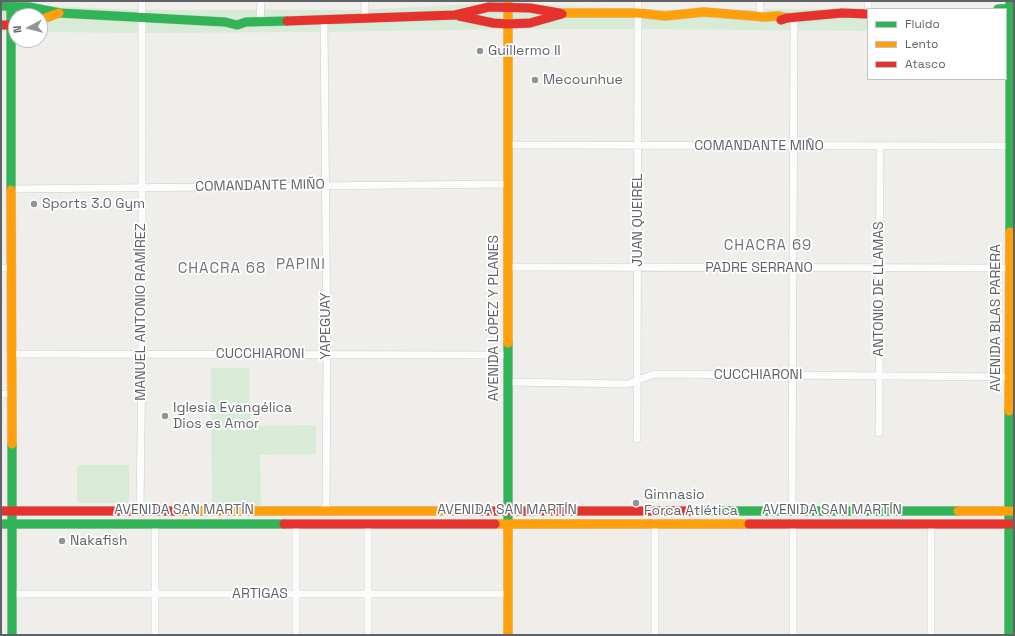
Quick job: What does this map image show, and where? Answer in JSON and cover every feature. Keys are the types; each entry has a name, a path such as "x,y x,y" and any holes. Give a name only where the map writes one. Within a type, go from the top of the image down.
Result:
{"main road":[{"path":"1,6 11,3 60,13 225,22 237,25 246,22 260,21 455,15 508,4 564,14 638,13 665,16 704,12 763,17 778,21 842,12 867,14"},
{"name":"AVENIDA LÓPEZ Y PLANES","path":"508,4 508,635"},
{"path":"1001,8 1011,5"},
{"name":"AVENIDA BLAS PARERA","path":"1009,635 1012,524 1010,377 1012,307 1010,268 1012,166 1010,146 1011,5"},
{"path":"48,17 60,13"},
{"path":"455,15 493,23 508,24 530,23 564,14"},
{"path":"12,635 11,511 14,48"},
{"name":"AVENIDA SAN MARTÍN","path":"1,511 1012,511"},
{"name":"AVENIDA SAN MARTÍN","path":"1,524 1012,524"}],"street":[{"name":"MANUEL ANTONIO RAMÍREZ","path":"140,511 142,354 142,1"},
{"path":"260,21 261,1"},
{"path":"365,1 365,18"},
{"name":"JUAN QUEIREL","path":"637,439 638,1"},
{"path":"760,1 763,17"},
{"path":"791,18 794,146 794,375 792,511"},
{"name":"YAPEGUAY","path":"324,20 327,354 326,511"},
{"name":"COMANDANTE MIÑO","path":"508,145 1010,146"},
{"name":"ANTONIO DE LLAMAS","path":"879,433 880,146"},
{"name":"COMANDANTE MIÑO","path":"12,189 508,184"},
{"name":"PADRE SERRANO","path":"508,267 1010,268"},
{"path":"1,268 12,268"},
{"name":"CUCCHIARONI","path":"12,354 508,355"},
{"name":"CUCCHIARONI","path":"508,382 628,384 654,374 1010,377"},
{"path":"1,394 12,394"},
{"path":"655,523 655,635"},
{"path":"296,524 296,635"},
{"path":"368,524 368,635"},
{"path":"792,635 793,524"},
{"path":"931,524 931,635"},
{"path":"155,525 155,635"},
{"name":"ARTIGAS","path":"12,594 508,594"}],"green space":[{"path":"508,2 638,10 867,9 867,31 508,29 324,32 48,32 48,8 8,8 8,32 1,32 1,4 142,10 365,10"},
{"path":"211,368 249,368 250,426 316,425 316,454 260,455 261,506 212,506"},
{"path":"77,465 129,465 129,503 77,503"}],"traffic: fast":[{"path":"11,1 11,190"},
{"path":"1010,1 1010,232"},
{"path":"1,6 29,7 60,13 225,22 237,25 246,22 287,21"},
{"path":"1007,8 1014,8"},
{"path":"508,343 508,525"},
{"path":"1009,411 1009,635"},
{"path":"12,444 12,635"},
{"path":"689,511 958,511"},
{"path":"1,524 284,524"}],"traffic: slow":[{"path":"508,1 508,343"},
{"path":"559,13 638,13 665,16 704,12 765,17 778,16 787,18"},
{"path":"48,17 59,13"},
{"path":"11,190 12,444"},
{"path":"1009,411 1010,232"},
{"path":"174,511 470,511"},
{"path":"958,511 1014,511"},
{"path":"495,524 749,524"},
{"path":"508,525 508,635"}],"traffic: jam":[{"path":"287,21 455,15 489,7 530,8 559,13"},
{"path":"781,20 787,18 842,13 867,14"},
{"path":"459,16 493,23 508,24 530,23 562,14"},
{"path":"1,25 8,25"},
{"path":"1,511 174,511"},
{"path":"470,511 689,511"},
{"path":"284,524 495,524"},
{"path":"749,524 1014,524"}],"place":[{"name":"Guillermo II","path":"480,51"},
{"name":"Mecounhue","path":"535,80"},
{"name":"Sports 3.0 Gym","path":"34,204"},
{"name":"Iglesia Evangélica Dios es Amor","path":"165,416"},
{"name":"Gimnasio Forca Atlética","path":"636,503"},
{"name":"Nakafish","path":"62,541"}],"district":[{"name":"CHACRA 69","path":"768,246"},
{"name":"PAPINI","path":"301,265"},
{"name":"CHACRA 68","path":"222,269"}]}
